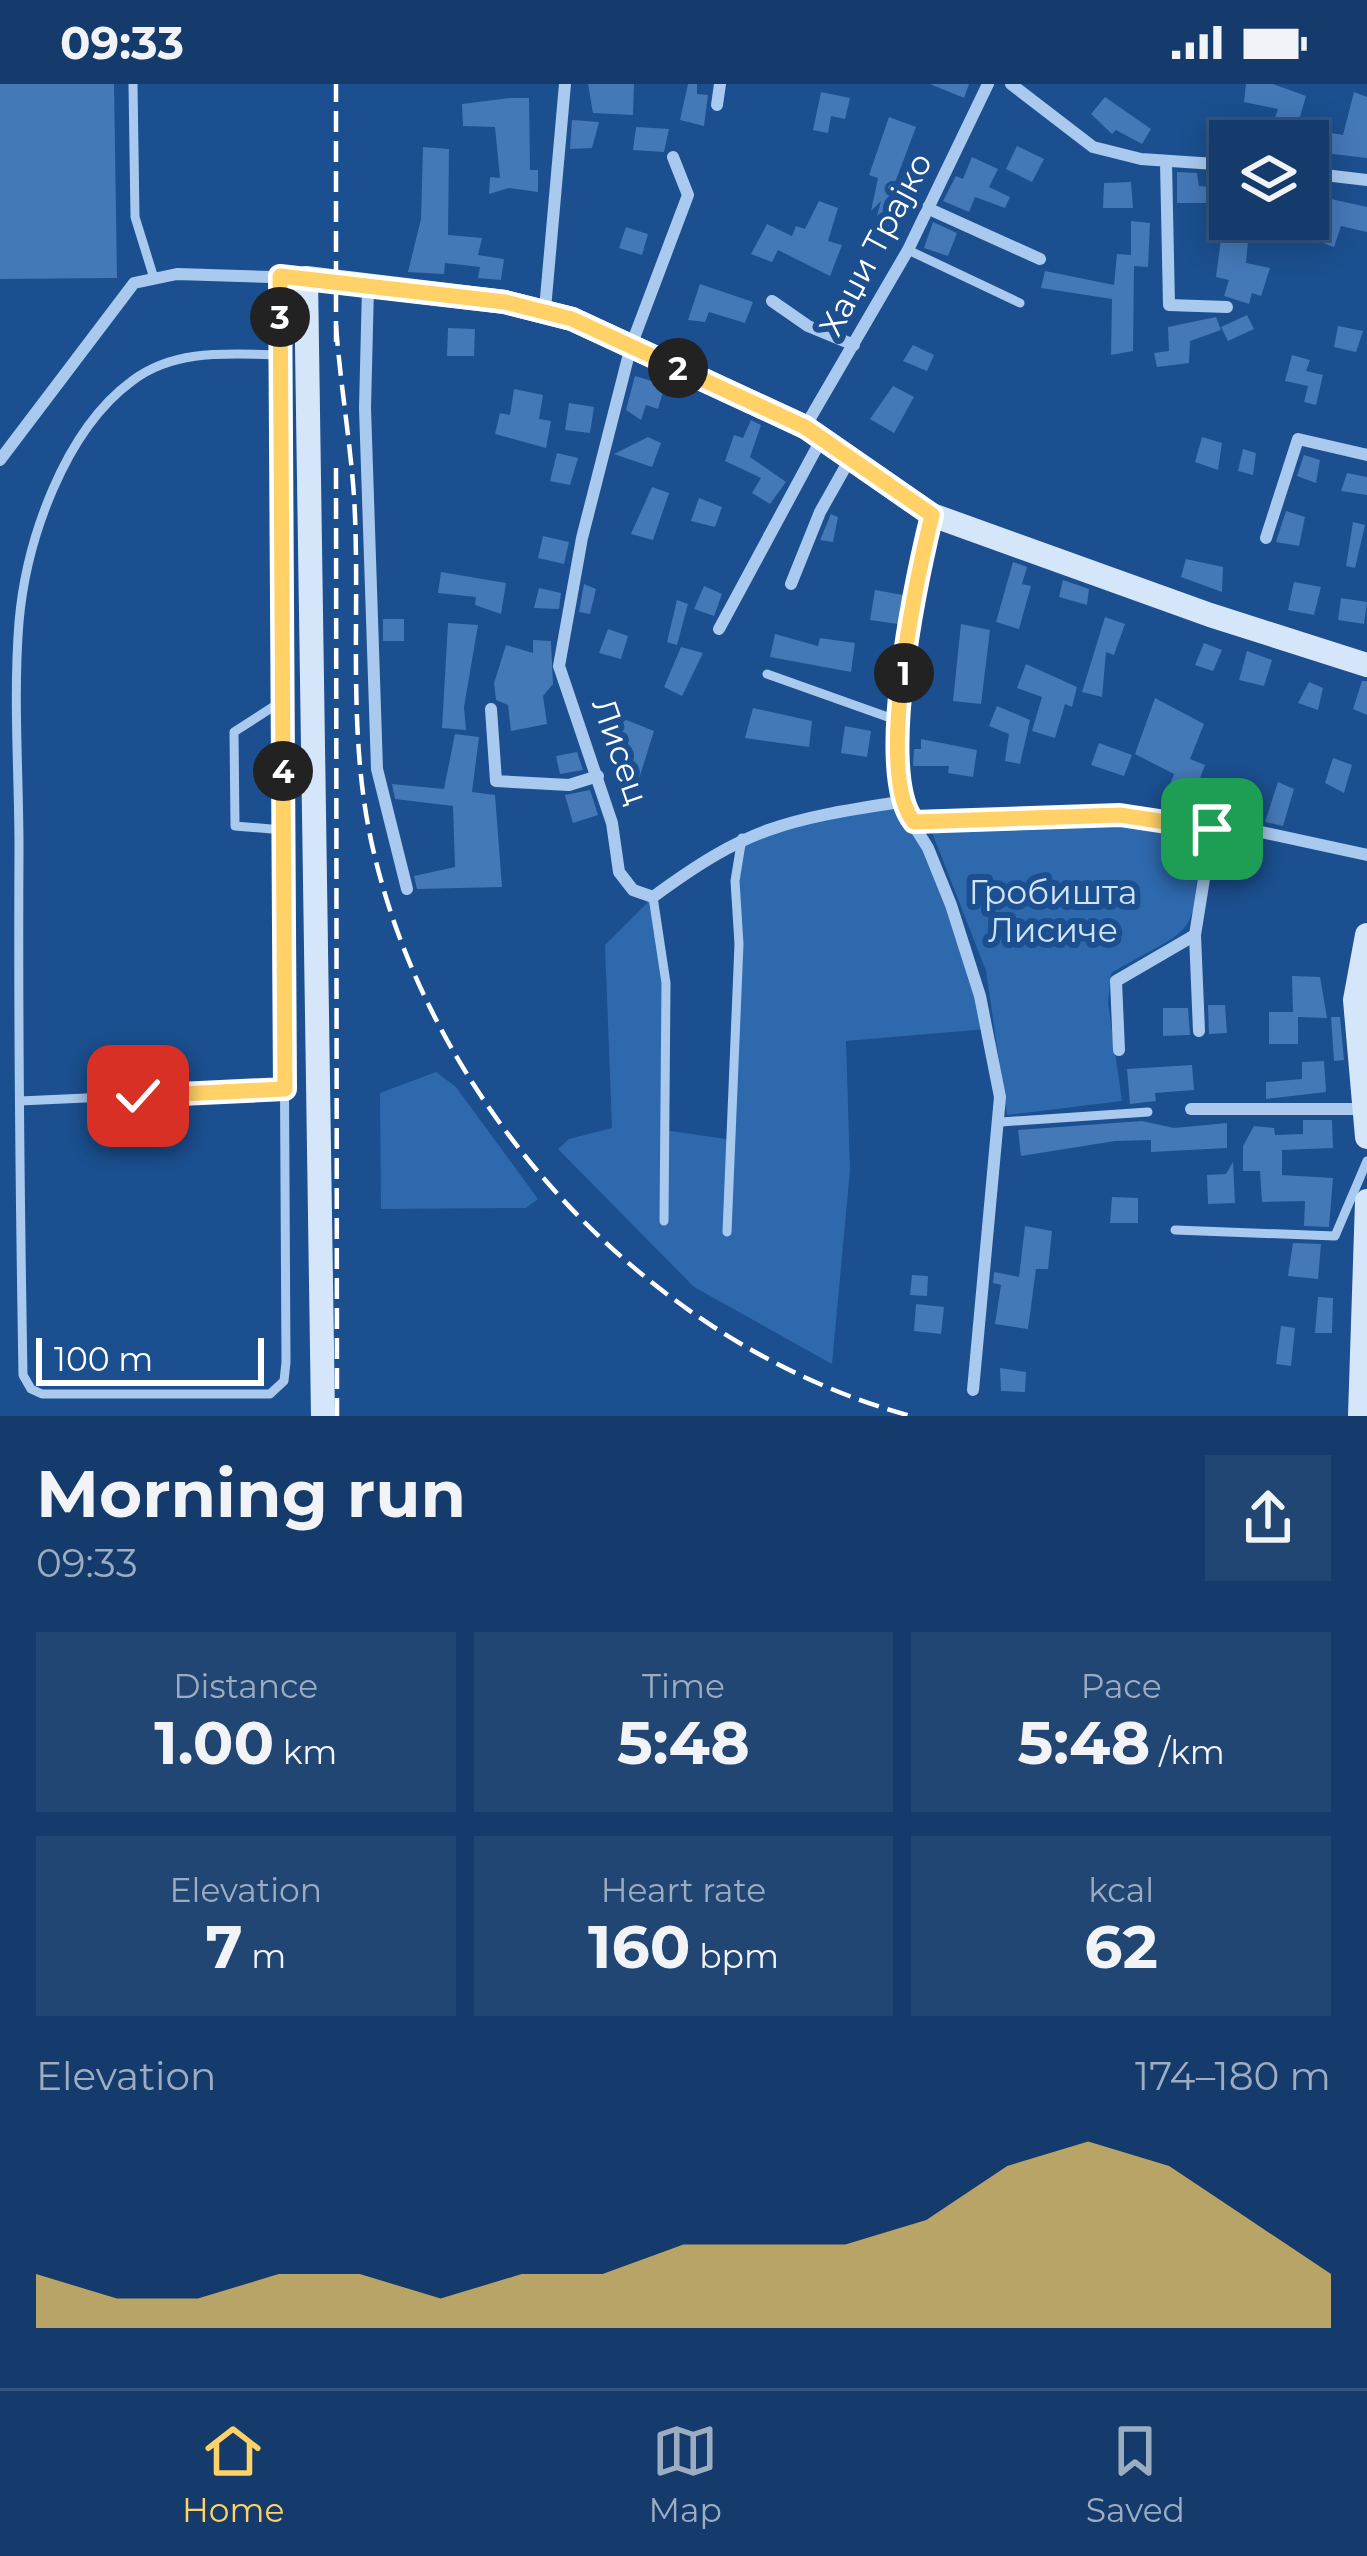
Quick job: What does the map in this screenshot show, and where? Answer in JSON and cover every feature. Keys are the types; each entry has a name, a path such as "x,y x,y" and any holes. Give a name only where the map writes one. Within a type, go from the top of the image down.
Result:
{"street":[{"path":"545,309 565,84"},
{"path":"717,105 720,84"},
{"name":"Хаџи Трајко","path":"718,629 854,345 908,250 988,84"},
{"path":"1011,84 1093,147 1166,162 1209,164"},
{"name":"Лисец","path":"653,897 633,890 620,872 598,776 560,666 578,557 631,346 688,195 673,157"},
{"path":"1166,162 1169,305 1227,308"},
{"path":"1329,175 1367,180"},
{"path":"927,208 1040,259"},
{"path":"0,460 116,301 134,283 153,275 306,278 545,309 814,432 932,515 1210,615 1367,664"},
{"path":"306,278 322,1416"},
{"path":"368,286 365,408 377,769 407,889"},
{"path":"772,301 808,326 854,345"},
{"path":"1266,538 1298,439 1367,454"},
{"path":"791,584 851,456"},
{"path":"932,515 910,614 899,721 899,802 914,822 973,970 1001,1122 973,1390"},
{"path":"490,709 496,781 568,784 598,776"},
{"path":"653,897 742,838 801,818 899,802"},
{"path":"914,822 1120,815 1212,829 1246,829 1367,855"},
{"path":"1199,1031 1195,935 1212,829"},
{"path":"1119,1050 1116,981 1195,935"},
{"path":"1367,935 1355,1000 1367,1137"},
{"path":"1191,1109 1365,1109"},
{"path":"1360,1416 1367,1201"}],"lane":[{"path":"133,84 135,217 153,275"},
{"path":"908,250 1020,303"},
{"path":"280,276 284,1381 270,1394 42,1394 31,1389 23,1375 19,620 49,505 66,464 105,407 131,381 193,356 280,356"},
{"path":"767,674 899,721"},
{"path":"282,701 234,732 235,826 283,830"},
{"path":"727,1232 739,944 735,881 742,838"},
{"path":"653,897 666,983 664,1221"},
{"path":"20,1101 285,1089"},
{"path":"1001,1122 1148,1112"},
{"path":"1175,1230 1336,1236 1367,1161"}],"green space":[{"path":"899,802 951,905 987,1029 846,1041 850,1170 832,1364 694,1287 558,1149 569,1139 612,1128 605,945 653,897 666,983 664,1130 732,1140 735,894 742,838"},
{"name":"Гробишта Лисиче","path":"930,827 1142,827 1201,838 1196,896 1186,926 1111,973 1108,1003 1122,1101 1007,1115 986,971"},
{"path":"436,1072 456,1087 538,1199 526,1208 381,1209 380,1093"}],"building":[{"path":"0,84 114,84 117,278 0,279"},
{"path":"588,84 634,84 633,115 593,113"},
{"path":"688,84 697,84 697,94 708,95 704,126 680,120"},
{"path":"930,84 969,84 964,98"},
{"path":"1246,84 1273,84 1306,96 1299,120 1275,118 1278,109 1244,102"},
{"path":"821,92 850,98 845,119 831,116 828,133 813,130"},
{"path":"1354,92 1367,97 1367,158 1329,154 1331,133 1343,135"},
{"path":"1105,97 1151,129 1142,144 1116,130 1112,134 1091,114"},
{"path":"529,98 530,170 538,170 538,192 509,188 489,194 490,177 500,178 495,127 463,126 462,104"},
{"path":"889,117 916,127 896,180 886,191 911,205 898,205 892,232 874,227 881,201 871,211 878,178 869,175"},
{"path":"572,120 599,122 592,148 570,149"},
{"path":"636,127 669,129 664,152 633,150"},
{"path":"1017,146 1044,159 1032,182 1006,169"},
{"path":"423,147 449,149 448,235 482,238 478,255 504,259 501,280 478,278 480,267 445,263 444,274 408,272 421,219"},
{"path":"972,157 998,169 989,187 1010,197 1005,208 975,197 969,212 943,201 956,176 963,179"},
{"path":"1177,172 1197,173 1199,186 1209,187 1209,203 1177,203"},
{"path":"1131,182 1133,208 1103,208 1104,183"},
{"path":"1331,199 1367,207 1367,232 1341,226 1334,247 1321,242 1329,240"},
{"path":"819,201 838,208 828,241 842,245 830,276 778,250 772,262 751,254 767,224 792,236 796,226 805,229"},
{"path":"1131,221 1150,223 1148,267 1134,266 1133,351 1111,355 1112,299 1041,288 1045,271 1114,285 1117,254 1131,255"},
{"path":"933,222 957,233 948,256 924,248"},
{"path":"626,227 648,234 642,255 619,248"},
{"path":"1221,240 1248,241 1246,263 1270,268 1261,296 1252,293 1249,304 1224,296 1229,280 1216,277"},
{"path":"700,284 753,302 745,323 709,312 705,322 688,320"},
{"path":"1247,315 1254,329 1228,341 1221,327"},
{"path":"1216,317 1221,330 1190,341 1189,363 1157,367 1154,353 1169,351 1168,327"},
{"path":"1338,326 1363,331 1356,352 1334,347"},
{"path":"448,328 475,329 474,356 447,356"},
{"path":"913,345 934,355 927,371 903,361"},
{"path":"1292,355 1310,360 1306,371 1323,375 1316,405 1304,402 1308,386 1285,381"},
{"path":"635,376 665,385 658,409 646,405 641,420 626,410"},
{"path":"893,386 914,397 894,433 870,419"},
{"path":"514,389 543,395 539,419 551,421 546,448 495,434 500,413 510,415"},
{"path":"569,403 594,407 590,433 565,430"},
{"path":"751,420 761,425 750,457 786,482 770,504 752,493 761,478 725,461 734,435 743,438"},
{"path":"648,437 661,443 652,467 614,454"},
{"path":"1202,437 1222,443 1218,470 1195,462"},
{"path":"1243,449 1256,453 1253,475 1238,471"},
{"path":"557,453 578,458 570,485 550,481"},
{"path":"1304,455 1320,460 1316,483 1297,476"},
{"path":"1347,473 1367,477 1367,495 1341,491"},
{"path":"652,487 669,493 653,540 631,534"},
{"path":"699,498 722,507 715,527 691,521"},
{"path":"1286,511 1305,517 1299,546 1276,542"},
{"path":"831,514 838,517 833,542 820,540"},
{"path":"1353,522 1365,525 1355,568 1346,566"},
{"path":"543,536 569,542 564,564 538,558"},
{"path":"1186,559 1223,567 1222,592 1181,577"},
{"path":"1013,562 1027,567 1022,584 1031,586 1019,629 996,622"},
{"path":"441,572 506,583 501,614 475,605 476,597 438,593"},
{"path":"1063,580 1089,589 1087,605 1059,597"},
{"path":"1294,582 1321,587 1314,615 1288,610"},
{"path":"584,584 596,589 590,614 579,612"},
{"path":"704,586 722,594 714,616 694,609"},
{"path":"539,588 561,593 559,609 534,608"},
{"path":"875,590 903,595 898,624 870,620"},
{"path":"1341,598 1367,602 1364,624 1338,620"},
{"path":"677,600 688,604 677,645 667,642"},
{"path":"1105,617 1125,624 1114,655 1106,652 1102,697 1082,692"},
{"path":"383,619 404,619 404,641 383,641"},
{"path":"448,623 478,625 464,707 466,730 442,728"},
{"path":"961,624 990,630 981,704 953,701"},
{"path":"608,629 628,636 621,659 599,653"},
{"path":"775,634 818,646 820,638 855,643 851,672 770,657"},
{"path":"533,640 551,641 553,684 543,696 547,724 511,731 508,705 496,700 494,683 506,645 533,653"},
{"path":"1204,643 1222,650 1213,671 1195,665"},
{"path":"681,647 703,653 682,696 664,687"},
{"path":"1247,651 1272,660 1264,686 1239,680"},
{"path":"1026,664 1077,687 1072,707 1065,704 1055,738 1032,731 1042,697 1017,688"},
{"path":"1362,681 1367,681 1367,715 1353,709"},
{"path":"1309,682 1323,688 1318,710 1298,703"},
{"path":"1155,698 1204,724 1190,759 1205,765 1193,796 1169,787 1174,774 1135,754"},
{"path":"997,706 1030,720 1020,764 1005,761 1009,734 989,726"},
{"path":"753,708 812,721 809,747 745,738"},
{"path":"624,719 654,731 638,782 615,777 623,742 616,739"},
{"path":"845,726 871,731 867,757 841,753"},
{"path":"455,734 479,737 472,792 495,795 502,887 417,889 414,876 455,867 453,806 395,799 392,784 444,789"},
{"path":"921,739 977,750 973,777 948,773 949,766 913,766 914,749 921,749"},
{"path":"1099,743 1132,755 1124,776 1091,765"},
{"path":"577,752 583,770 560,774 556,756"},
{"path":"1333,758 1352,765 1344,793 1325,783"},
{"path":"1278,782 1294,789 1283,826 1265,822"},
{"path":"590,790 598,815 573,823 565,795"},
{"path":"1292,976 1320,977 1327,1018 1298,1017 1298,1044 1269,1044 1269,1012 1293,1012"},
{"path":"1208,1005 1225,1005 1227,1033 1209,1034"},
{"path":"1163,1008 1188,1008 1190,1035 1163,1036"},
{"path":"1331,1017 1340,1017 1344,1060 1334,1061"},
{"path":"1324,1061 1326,1092 1266,1099 1266,1082 1302,1079 1302,1062"},
{"path":"1192,1065 1194,1090 1155,1093 1156,1101 1130,1104 1127,1069"},
{"path":"1303,1120 1332,1120 1333,1148 1282,1150 1282,1175 1333,1178 1329,1227 1304,1226 1305,1201 1262,1202 1260,1171 1243,1171 1243,1146 1254,1126 1274,1128 1275,1135 1303,1134"},
{"path":"1142,1121 1174,1128 1227,1123 1227,1148 1151,1152 1151,1140 1115,1141 1021,1156 1018,1130"},
{"path":"1233,1162 1235,1203 1208,1204 1207,1175 1226,1174"},
{"path":"1112,1197 1138,1198 1138,1223 1110,1223"},
{"path":"1025,1226 1052,1231 1048,1269 1036,1269 1028,1329 995,1324 1001,1285 993,1283 994,1272 1019,1277"},
{"path":"1293,1243 1321,1244 1318,1279 1288,1276"},
{"path":"912,1275 928,1276 927,1296 910,1295"},
{"path":"1318,1297 1333,1298 1332,1333 1315,1333"},
{"path":"916,1304 944,1307 941,1334 914,1331"},
{"path":"1281,1326 1295,1328 1291,1366 1276,1364"},
{"path":"1000,1368 1026,1372 1025,1392 1001,1391"}],"railway":[{"path":"336,84 336,342"},
{"path":"336,325 354,496 357,717 365,805 373,849 403,945 446,1038 501,1125 567,1204 642,1275 726,1335 816,1382 911,1416"},
{"path":"336,468 337,1416"}],"route":[{"path":"138,1096 285,1089 280,276 352,281 545,309 805,427 932,515 910,614 899,721 899,802 914,822 1120,815 1212,829"}]}
